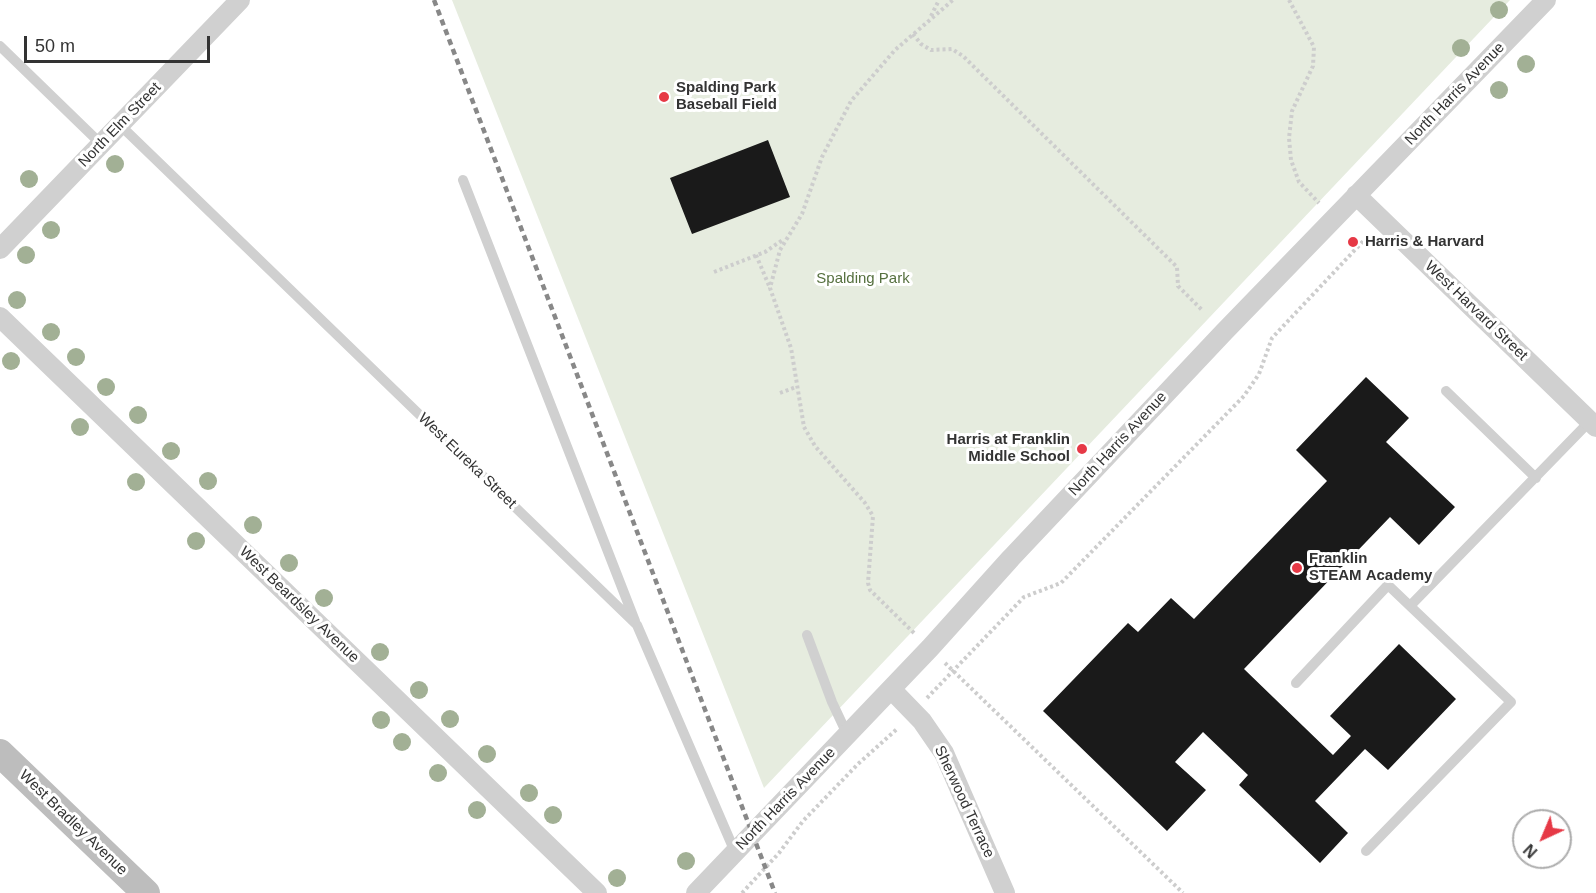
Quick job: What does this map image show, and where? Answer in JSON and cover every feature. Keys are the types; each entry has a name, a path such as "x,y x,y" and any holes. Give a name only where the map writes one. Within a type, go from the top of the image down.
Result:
{"main road":[{"name":"West Bradley Avenue","path":"0,753 146,893"}],"street":[{"name":"North Harris Avenue","path":"696,893 891,689 1052,514 1356,195 1546,0"},
{"name":"North Elm Street","path":"0,249 237,1"},
{"name":"West Harvard Street","path":"1356,195 1593,424"},
{"name":"West Beardsley Avenue","path":"0,317 597,893"},
{"name":"Sherwood Terrace","path":"891,689 922,721 944,753 1005,893"}],"lane":[{"path":"0,46 101,144"},
{"name":"West Eureka Street","path":"120,125 637,625 735,852"},
{"path":"463,180 637,625"},
{"path":"1446,391 1536,478"},
{"path":"1410,606 1536,478 1593,424"},
{"path":"1296,683 1388,585 1510,702 1366,851"},
{"path":"807,634 832,702 847,734"}],"path":[{"path":"931,17 939,0"},
{"path":"770,288 785,238 802,214 822,157 851,101 884,61 931,17 953,0"},
{"path":"1289,0 1314,46 1313,66 1292,111 1288,138 1291,160 1299,182 1320,204"},
{"path":"913,34 921,44 932,50 952,49 963,56 1177,267 1178,286 1203,311"},
{"path":"926,699 1024,597 1061,583 1244,396 1259,374 1272,338 1369,235"},
{"path":"714,272 756,255 785,238"},
{"path":"756,255 791,348 800,416 808,437 873,516 868,583 870,590 913,632"},
{"path":"780,393 796,387"},
{"path":"946,665 1183,893"},
{"path":"742,893 779,853 803,821 858,764 898,728"}],"green space":[{"name":"Spalding Park","path":"452,0 1510,0 764,788"}],"building":[{"path":"768,140 790,197 692,234 670,178"},
{"path":"1366,377 1409,418 1386,442 1455,507 1419,545 1390,517 1244,669 1333,755 1351,736 1330,716 1399,644 1456,699 1388,770 1365,749 1315,801 1348,833 1320,863 1239,785 1248,775 1203,732 1175,762 1206,790 1167,831 1043,711 1128,623 1138,632 1171,598 1194,619 1327,481 1296,450"}],"railway":[{"path":"434,0 775,893"}],"place":[{"name":"Spalding Park Baseball Field","path":"664,97"},
{"name":"Harris & Harvard","path":"1353,242"},
{"name":"Harris at Franklin Middle School","path":"1082,449"},
{"name":"Franklin STEAM Academy","path":"1297,568"}]}
